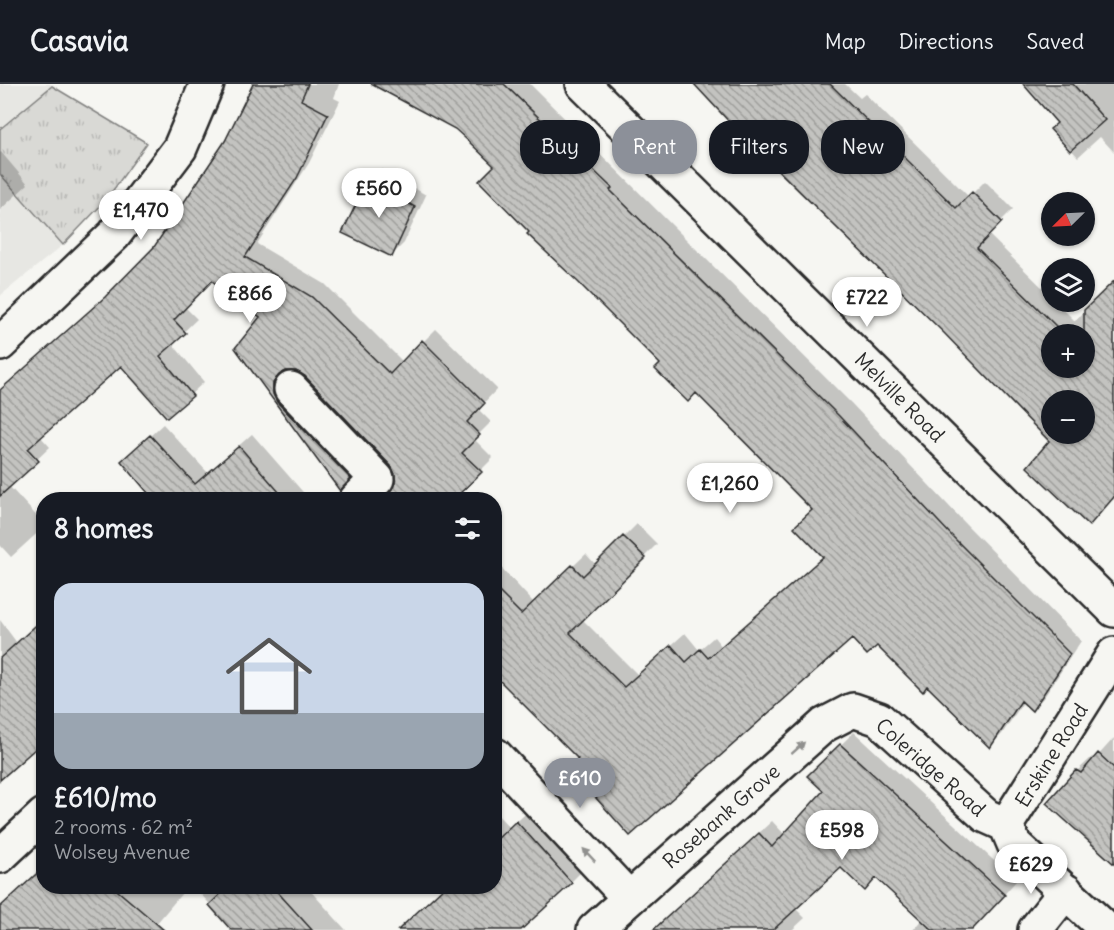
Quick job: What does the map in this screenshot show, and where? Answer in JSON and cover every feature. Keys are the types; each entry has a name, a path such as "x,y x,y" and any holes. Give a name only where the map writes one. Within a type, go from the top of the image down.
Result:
{"street":[{"path":"0,344 114,235 180,148 207,84"},
{"name":"Melville Road","path":"583,84 1114,609"},
{"path":"291,389 377,479 364,492"},
{"name":"Erskine Road","path":"1006,825 1114,654"},
{"name":"Coleridge Road","path":"853,710 879,719 986,816 1006,825 1014,844 1107,930"},
{"name":"Rosebank Grove","path":"594,930 824,725 853,710"},
{"path":"502,762 629,898"},
{"path":"0,856 36,822"},
{"path":"1035,930 1066,891"}],"shaded area":[{"path":"0,84 50,84 52,86 0,128"},
{"path":"0,174 63,245 0,296"}],"green space":[{"path":"52,86 147,143 106,200 63,245 0,174 0,129"}],"building":[{"path":"253,84 308,84 301,100 328,114 297,178 245,257 312,297 390,374 422,340 485,403 467,422 480,435 462,453 482,472 461,492 389,492 395,483 395,474 391,466 305,376 296,371 286,371 279,375 273,383 273,394 277,402 351,479 340,491 235,348 260,317 212,281 174,320 186,333 160,356 193,396 167,418 121,366 28,449 39,461 0,496 0,390 105,297 154,247 225,141"},
{"path":"371,84 504,84 541,120 520,120 520,174 597,174 612,188 610,190 839,416 953,537 1070,654 1032,711 1021,701 990,748 927,686 923,692 877,646 867,655 852,639 630,836 595,797 600,792 574,762 578,759 502,683 502,595 521,614 572,565 583,576 623,536 646,558 570,633 624,687 671,645 686,662 700,649 708,658 823,557 794,527 812,510 696,393 688,402 655,369 660,364 527,234 529,232 479,181 494,166 455,129"},
{"path":"694,84 830,84 867,120 821,120 821,174 905,174 905,158 956,208 972,192 1002,222 977,248 1054,324 1041,324 1041,378 1095,378 1095,324 1084,324 1084,312 1095,312 1095,299 1114,281 1114,497 1089,526 1027,467 1046,444 1095,444 1095,390 1041,390 1041,433 944,333 782,174 809,174 809,120 727,120"},
{"path":"1023,84 1073,84 1105,120 1070,151 1050,129 1057,123"},
{"path":"368,180 415,207 392,257 342,233"},
{"path":"150,435 195,484 239,446 279,492 147,492 121,461"},
{"path":"36,625 36,748 0,780 0,658"},
{"path":"840,744 1005,895 972,930 932,930 876,878 865,891 841,868 773,930 653,930 759,833 772,847 823,791 807,776"},
{"path":"1098,753 1114,768 1114,864 1046,803 1076,770 1081,773"},
{"path":"516,821 572,883 521,930 398,930 436,894 502,894 502,834"},
{"path":"36,874 36,894 121,894 164,930 0,930 0,907"},
{"path":"221,894 279,894 312,930 231,930 209,905"}]}
